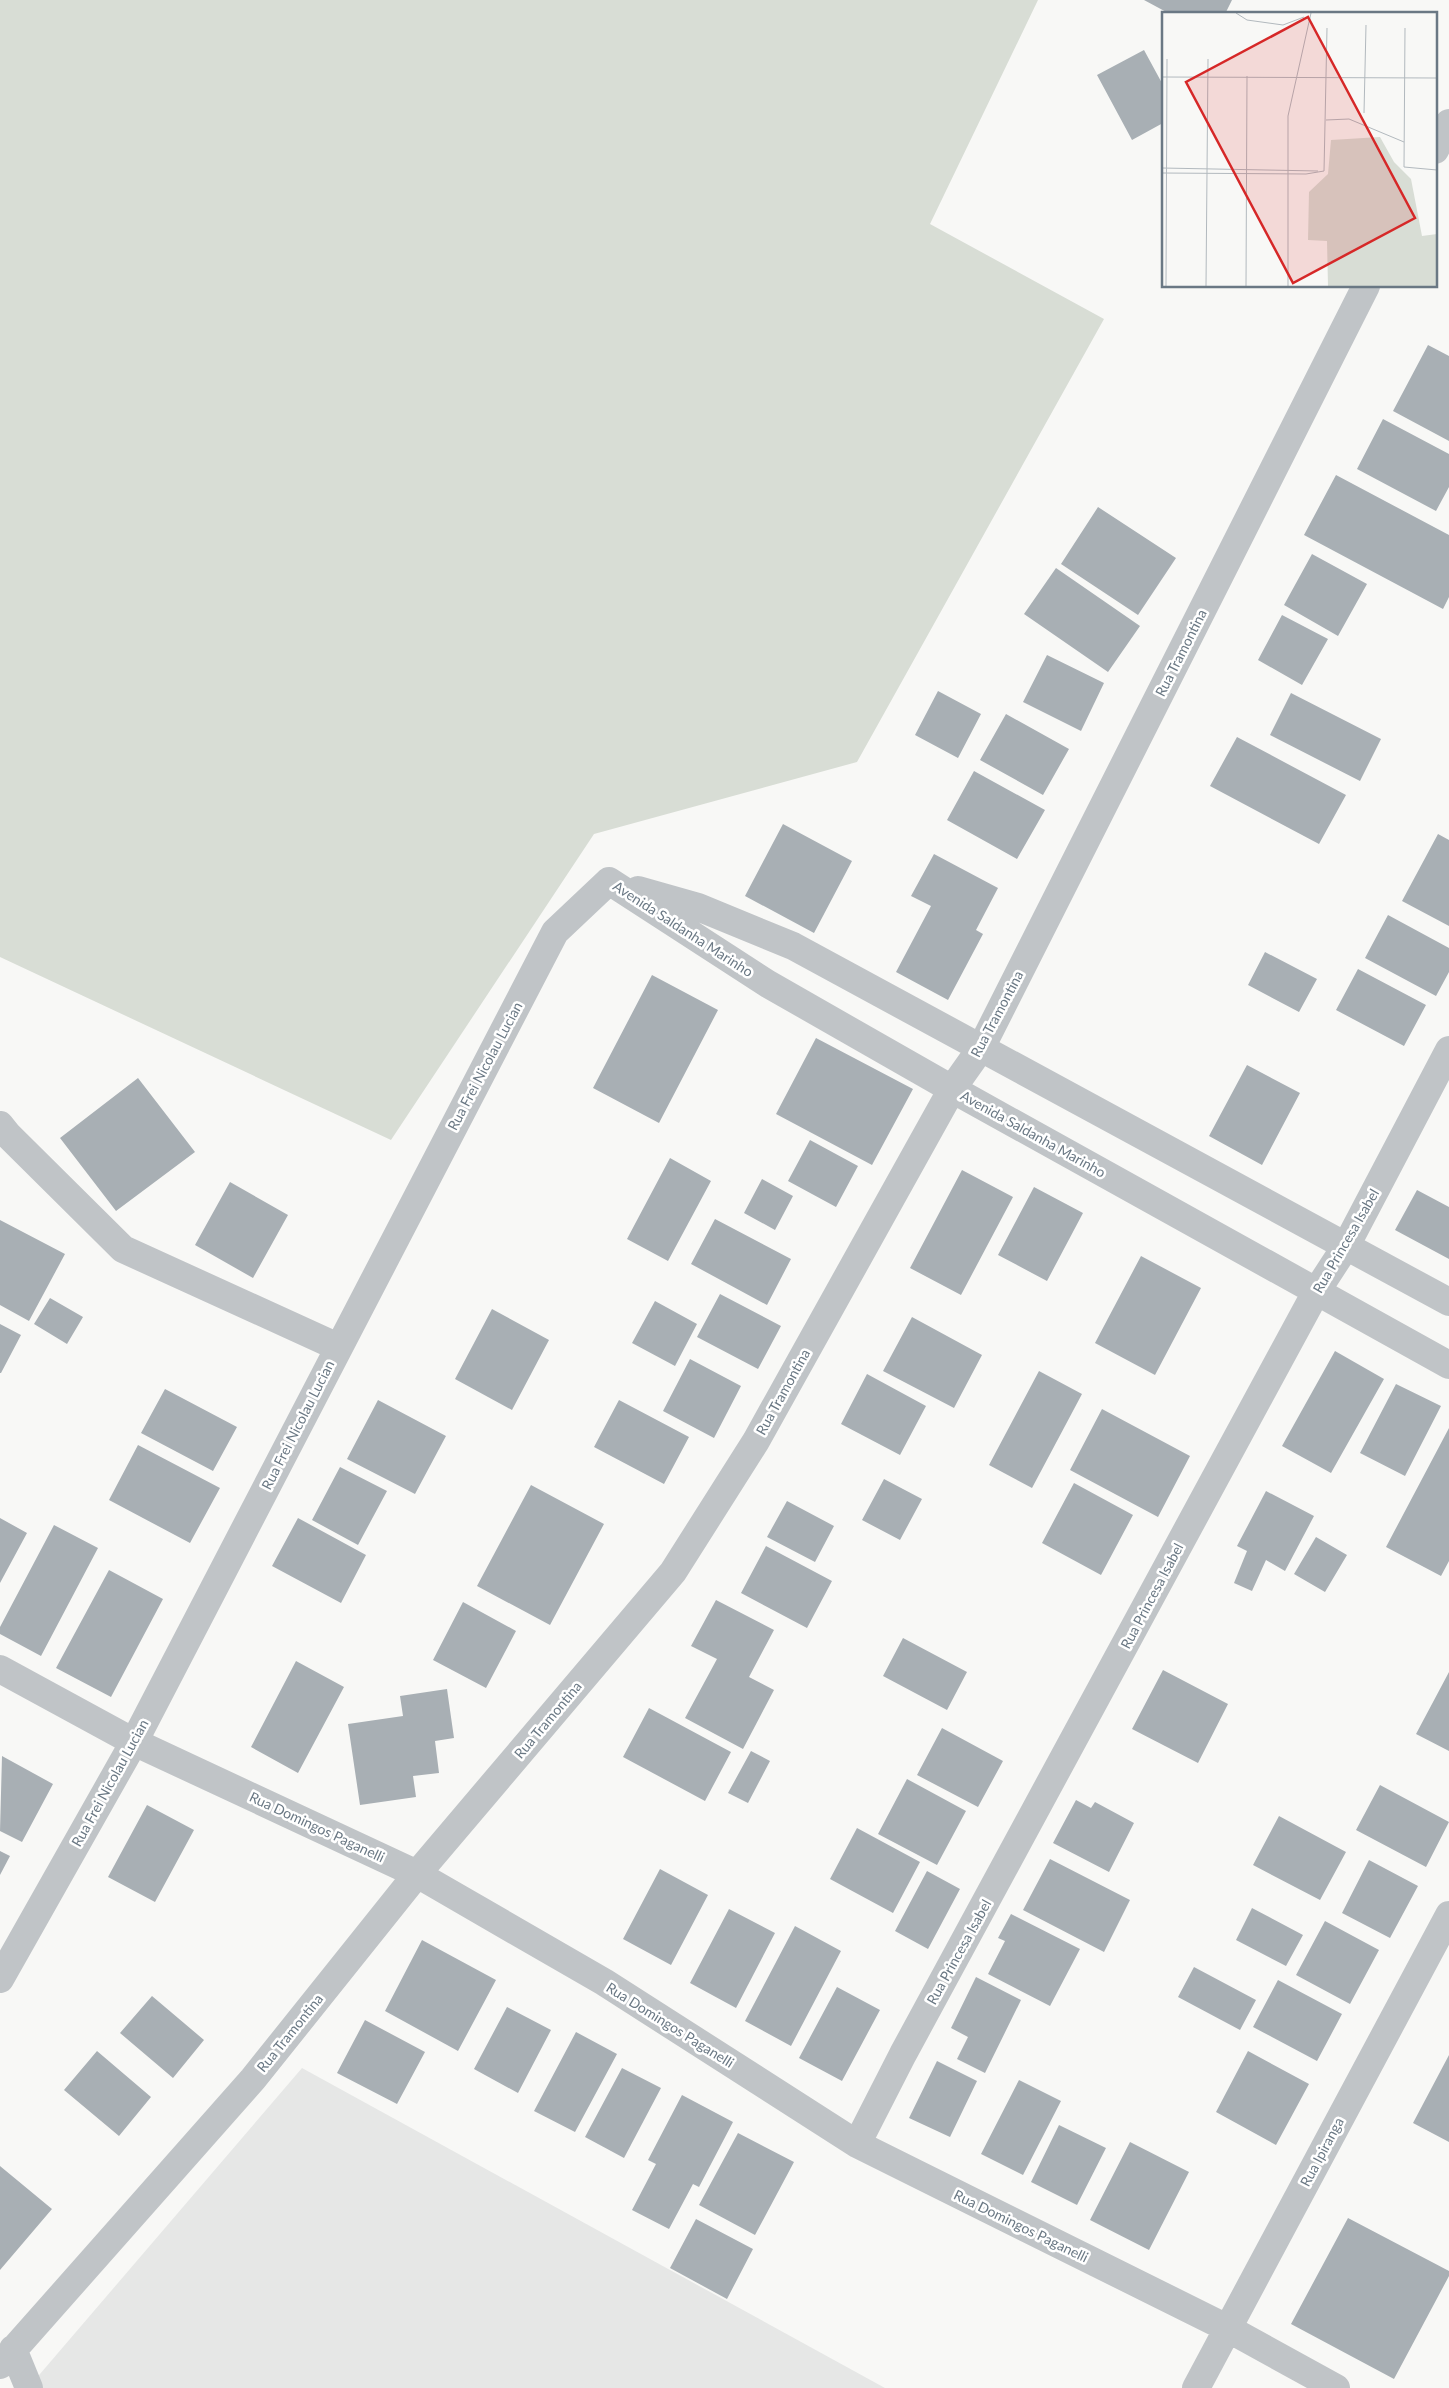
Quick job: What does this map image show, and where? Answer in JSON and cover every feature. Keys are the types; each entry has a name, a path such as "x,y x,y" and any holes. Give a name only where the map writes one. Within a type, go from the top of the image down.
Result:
{"street":[{"path":"1436,148 1449,123"},
{"name":"Rua Tramontina","path":"7,2357 253,2079 417,1874 673,1572 756,1441 952,1089 981,1048 1365,288"},
{"name":"Avenida Saldanha Marinho","path":"608,881 698,907 793,946 1449,1302"},
{"name":"Avenida Saldanha Marinho","path":"608,881 768,984 952,1089 1449,1365"},
{"name":"Rua Frei Nicolau Lucian","path":"0,1979 134,1742 555,932 608,881"},
{"name":"Rua Princesa Isabel","path":"857,2144 903,2054 1316,1292 1346,1246 1449,1050"},
{"path":"0,1125 124,1249 338,1347"},
{"name":"Rua Domingos Paganelli","path":"0,1669 134,1742 417,1874 604,1982 857,2144 1227,2328 1336,2388"},
{"name":"Rua Ipiranga","path":"1196,2388 1449,1916"},
{"path":"7,2357 29,2388"}],"shaded area":[{"path":"0,0 1038,0 930,224 1104,319 857,762 594,834 391,1140 0,957"},
{"path":"302,2068 885,2388 28,2388"}],"building":[{"path":"1144,0 1232,0 1226,12 1166,12"},
{"path":"1144,50 1162,83 1162,124 1132,140 1097,75"},
{"path":"1428,345 1449,356 1449,441 1393,411"},
{"path":"1383,419 1449,454 1449,487 1436,511 1357,469"},
{"path":"1336,475 1449,535 1449,597 1443,609 1304,535"},
{"path":"1098,507 1176,558 1138,615 1061,564"},
{"path":"1312,554 1367,584 1338,636 1284,605"},
{"path":"1056,568 1140,626 1108,672 1024,614"},
{"path":"1282,615 1328,639 1302,685 1258,660"},
{"path":"1047,655 1104,683 1081,731 1023,702"},
{"path":"938,691 981,714 958,758 915,735"},
{"path":"1291,693 1381,739 1360,781 1270,735"},
{"path":"1006,714 1069,749 1043,795 980,760"},
{"path":"1237,737 1346,795 1319,844 1210,786"},
{"path":"974,771 1045,810 1017,859 947,820"},
{"path":"783,824 852,861 814,933 745,896"},
{"path":"1438,834 1449,840 1449,926 1402,901"},
{"path":"934,854 998,888 976,930 983,934 948,1000 896,972 931,906 911,896"},
{"path":"1388,915 1449,948 1449,972 1436,996 1365,958"},
{"path":"1265,952 1317,979 1299,1012 1248,985"},
{"path":"1358,969 1426,1005 1404,1046 1336,1010"},
{"path":"652,975 718,1010 659,1123 593,1088"},
{"path":"816,1038 913,1089 872,1165 776,1114"},
{"path":"1247,1065 1300,1093 1262,1165 1209,1136"},
{"path":"138,1078 195,1152 116,1211 60,1138"},
{"path":"810,1140 858,1166 836,1207 788,1181"},
{"path":"670,1158 711,1181 668,1261 627,1239"},
{"path":"962,1170 1013,1197 961,1295 910,1268"},
{"path":"762,1179 793,1196 775,1230 744,1213"},
{"path":"230,1182 288,1215 253,1278 195,1245"},
{"path":"1034,1187 1083,1213 1047,1281 998,1255"},
{"path":"1417,1190 1449,1207 1449,1259 1395,1230"},
{"path":"715,1219 791,1259 767,1305 691,1264"},
{"path":"0,1220 65,1254 29,1321 0,1305"},
{"path":"1141,1256 1201,1288 1155,1375 1095,1343"},
{"path":"720,1294 781,1326 758,1369 697,1337"},
{"path":"50,1298 83,1317 67,1344 34,1324"},
{"path":"655,1301 697,1324 675,1366 632,1343"},
{"path":"492,1309 549,1340 512,1410 455,1379"},
{"path":"912,1317 982,1355 954,1408 883,1371"},
{"path":"0,1324 21,1335 1,1373 0,1373"},
{"path":"1335,1351 1384,1379 1331,1473 1282,1446"},
{"path":"690,1359 741,1386 714,1438 663,1411"},
{"path":"1039,1371 1082,1394 1032,1488 989,1465"},
{"path":"867,1374 926,1406 900,1455 841,1424"},
{"path":"1396,1384 1441,1406 1405,1476 1360,1453"},
{"path":"165,1389 237,1427 213,1471 141,1433"},
{"path":"378,1400 446,1436 415,1494 347,1459"},
{"path":"619,1400 689,1437 664,1484 594,1447"},
{"path":"1102,1409 1190,1456 1158,1517 1070,1470"},
{"path":"1449,1428 1449,1561 1441,1576 1386,1547"},
{"path":"138,1445 220,1488 190,1543 109,1500"},
{"path":"340,1467 387,1491 358,1545 312,1520"},
{"path":"884,1479 922,1499 900,1540 862,1520"},
{"path":"1074,1483 1133,1515 1101,1575 1042,1543"},
{"path":"531,1485 604,1524 550,1625 477,1586"},
{"path":"1266,1491 1314,1516 1285,1571 1266,1560 1252,1591 1234,1583 1247,1551 1237,1546"},
{"path":"787,1501 834,1526 815,1562 767,1537"},
{"path":"0,1518 27,1533 0,1583"},
{"path":"298,1518 366,1555 341,1603 272,1566"},
{"path":"54,1525 98,1548 41,1656 0,1634 0,1627"},
{"path":"1316,1537 1347,1555 1325,1592 1294,1574"},
{"path":"766,1546 832,1581 807,1628 741,1593"},
{"path":"109,1570 163,1599 111,1697 56,1668"},
{"path":"716,1600 774,1630 749,1677 774,1690 743,1749 685,1718 717,1659 691,1646"},
{"path":"463,1602 516,1631 486,1688 433,1660"},
{"path":"903,1638 967,1672 947,1710 883,1676"},
{"path":"296,1661 344,1687 298,1773 251,1747"},
{"path":"1163,1670 1228,1704 1198,1763 1132,1729"},
{"path":"1449,1672 1449,1751 1416,1734"},
{"path":"447,1689 454,1738 435,1741 439,1773 413,1776 416,1797 360,1805 348,1724 403,1716 400,1696"},
{"path":"649,1708 731,1752 705,1801 623,1757"},
{"path":"942,1728 1003,1761 978,1807 917,1775"},
{"path":"751,1751 770,1761 748,1803 728,1793"},
{"path":"2,1756 53,1784 22,1842 0,1831"},
{"path":"907,1779 966,1811 937,1865 878,1834"},
{"path":"1380,1785 1449,1822 1426,1867 1356,1830"},
{"path":"1076,1800 1091,1808 1095,1802 1134,1823 1109,1872 1053,1843"},
{"path":"147,1805 194,1830 155,1902 108,1877"},
{"path":"1279,1816 1346,1852 1320,1900 1253,1865"},
{"path":"857,1828 920,1862 893,1913 830,1879"},
{"path":"0,1851 10,1856 0,1875"},
{"path":"1050,1859 1130,1900 1104,1952 1023,1910"},
{"path":"1369,1860 1418,1886 1390,1938 1342,1913"},
{"path":"660,1869 708,1895 671,1965 623,1939"},
{"path":"927,1871 960,1889 928,1949 895,1931"},
{"path":"1252,1908 1303,1935 1286,1966 1236,1940"},
{"path":"729,1909 775,1933 736,2008 690,1983"},
{"path":"1011,1914 1080,1949 1050,2006 988,1974 1005,1941 998,1938"},
{"path":"1325,1921 1379,1950 1350,2004 1296,1975"},
{"path":"795,1926 841,1951 791,2046 745,2021"},
{"path":"422,1940 496,1980 458,2051 385,2011"},
{"path":"1194,1967 1256,2000 1240,2030 1178,1997"},
{"path":"976,1977 1021,2000 985,2073 957,2059 968,2037 951,2028"},
{"path":"1278,1980 1342,2014 1317,2061 1253,2027"},
{"path":"837,1987 880,2010 842,2081 799,2058"},
{"path":"152,1996 204,2040 173,2078 120,2033"},
{"path":"507,2007 551,2030 518,2093 474,2069"},
{"path":"365,2020 425,2052 397,2104 337,2073"},
{"path":"576,2032 617,2054 575,2132 534,2111"},
{"path":"97,2051 151,2097 119,2136 64,2090"},
{"path":"1248,2051 1309,2084 1276,2145 1216,2112"},
{"path":"1449,2055 1449,2142 1413,2123"},
{"path":"937,2061 977,2081 950,2137 909,2118"},
{"path":"622,2068 661,2088 624,2158 585,2137"},
{"path":"1019,2080 1061,2101 1023,2175 981,2154"},
{"path":"682,2095 733,2122 699,2187 693,2184 669,2229 632,2210 656,2164 648,2160"},
{"path":"1059,2125 1106,2148 1077,2205 1031,2182"},
{"path":"738,2133 794,2162 755,2235 699,2205"},
{"path":"1130,2142 1189,2172 1149,2250 1090,2220"},
{"path":"0,2166 52,2209 0,2270"},
{"path":"1348,2218 1449,2271 1449,2276 1394,2379 1291,2324"},
{"path":"696,2219 753,2249 727,2299 670,2268"}]}
